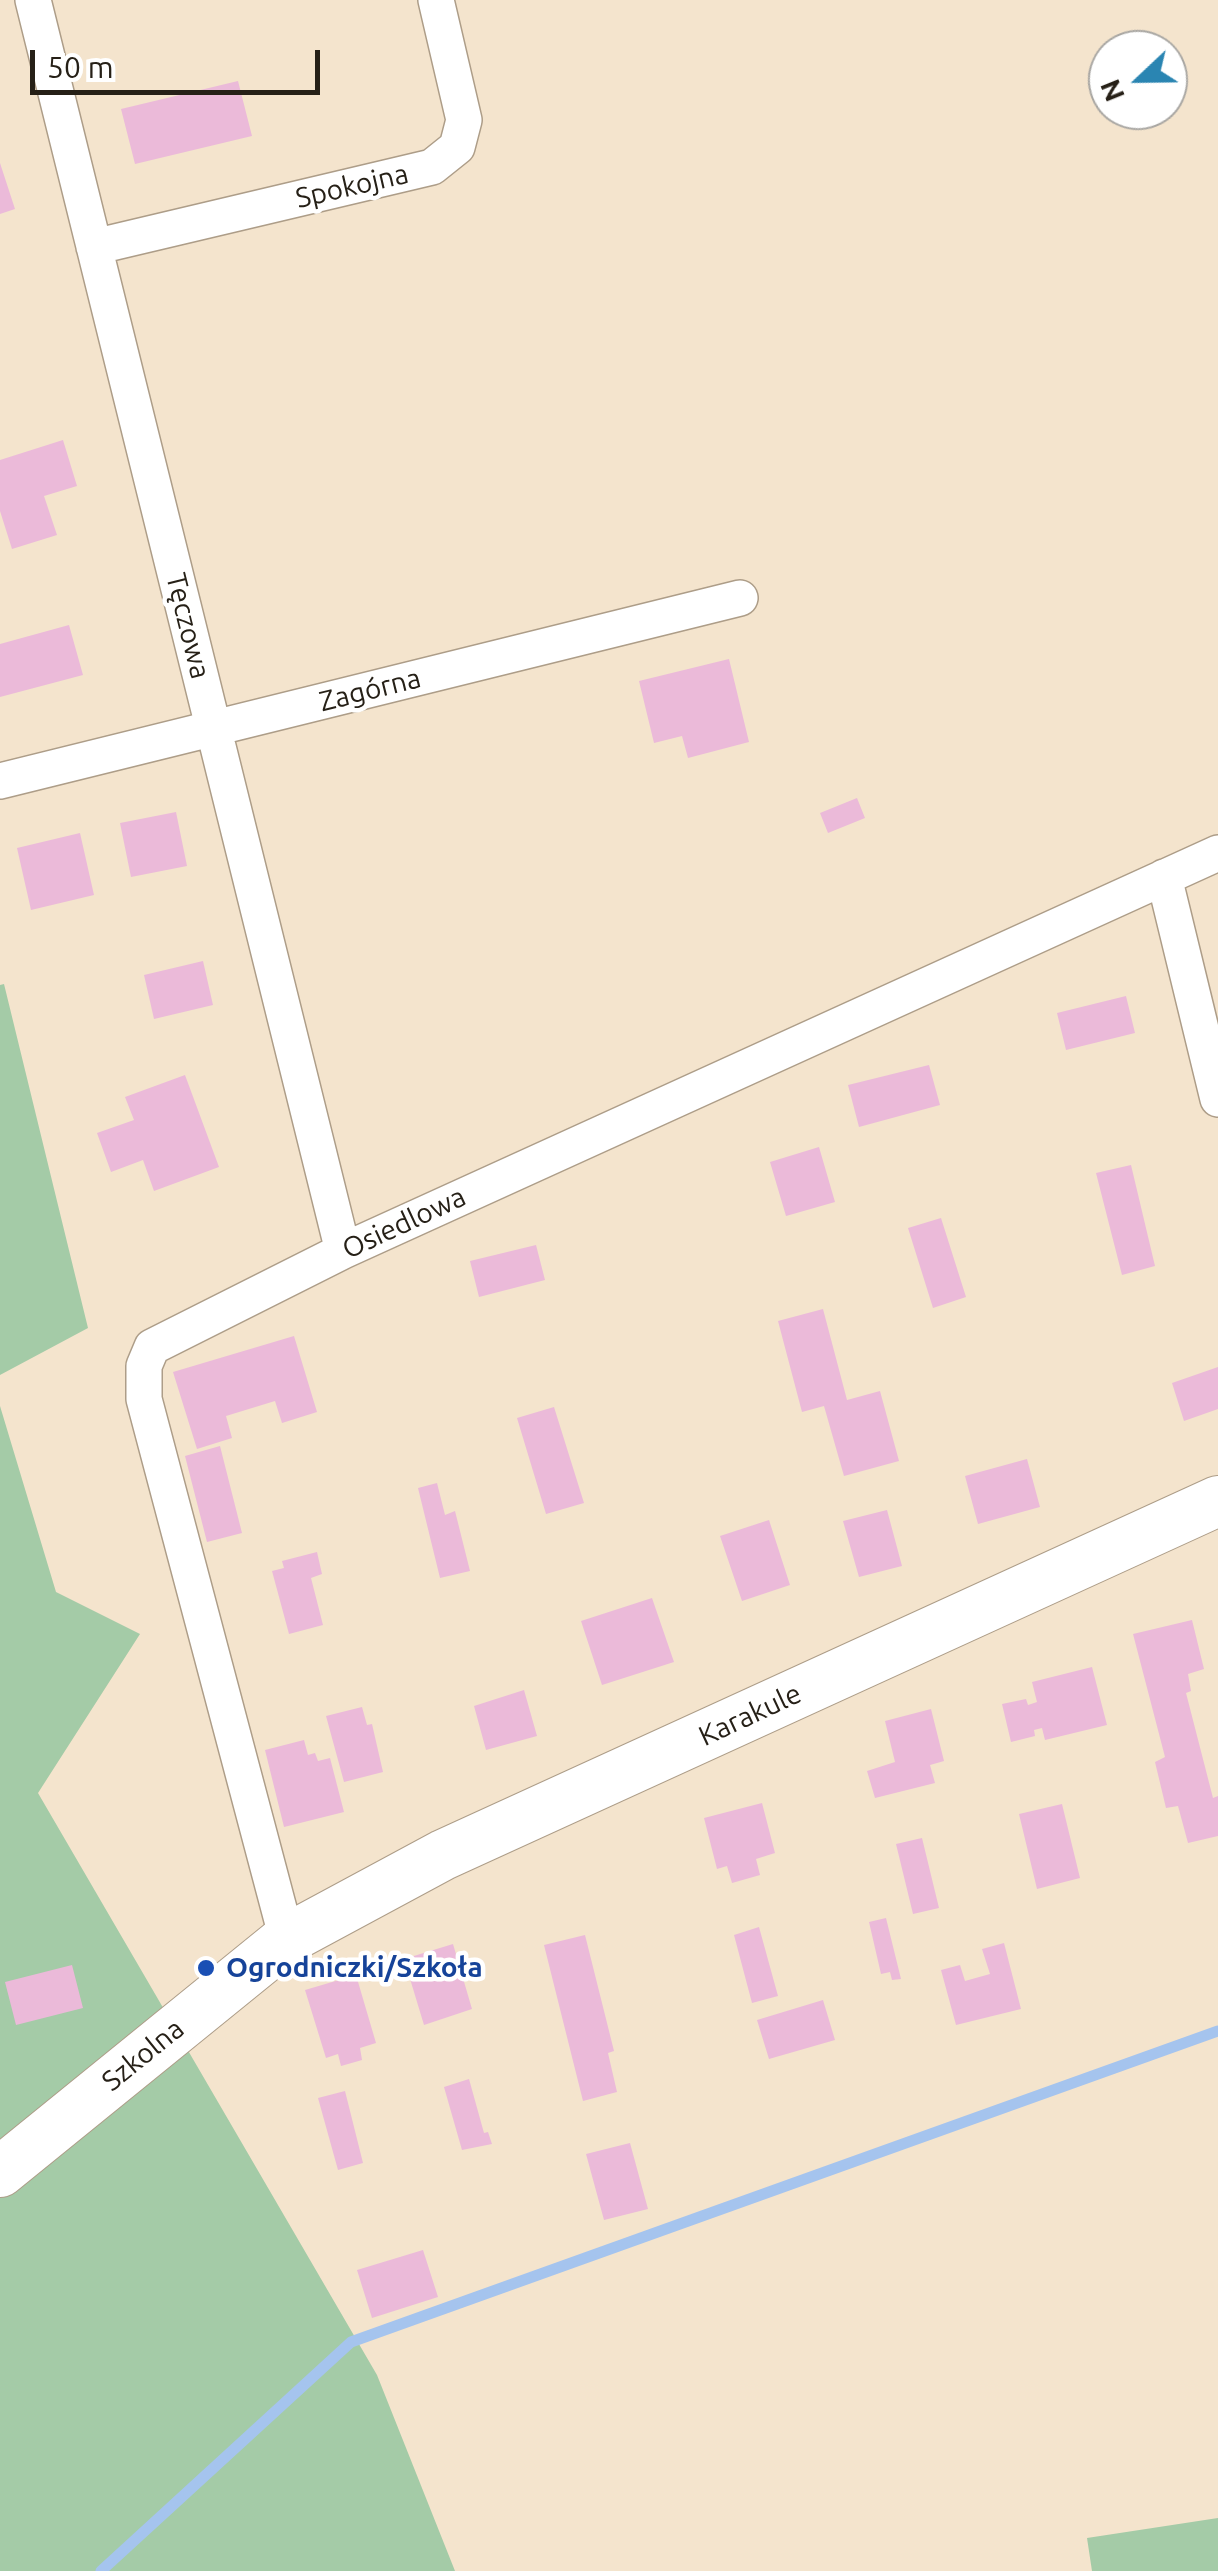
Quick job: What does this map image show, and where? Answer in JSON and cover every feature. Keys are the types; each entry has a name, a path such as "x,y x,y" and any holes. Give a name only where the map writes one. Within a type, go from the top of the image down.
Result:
{"street":[{"name":"Tęczowa","path":"33,0 343,1251"},
{"name":"Spokojna","path":"94,246 432,167 458,148 464,120 436,0"},
{"name":"Zagórna","path":"0,781 740,598"},
{"name":"Osiedlowa","path":"287,1939 148,1415 144,1366 152,1347 167,1336 343,1251 1218,853"},
{"path":"1164,878 1218,1098"},
{"name":"Karakule","path":"287,1939 443,1854 1218,1501"},
{"name":"Szkolna","path":"0,2172 287,1939"}],"green space":[{"path":"4,984 88,1328 0,1375 0,985"},
{"path":"0,1406 56,1592 140,1634 38,1793 377,2375 455,2571 0,2571"},
{"path":"1218,2518 1218,2571 1092,2571 1087,2538"}],"building":[{"path":"238,81 252,136 135,164 121,109"},
{"path":"0,163 15,209 0,214"},
{"path":"63,440 77,486 44,496 57,535 12,549 0,511 0,460"},
{"path":"69,625 83,675 0,697 0,644"},
{"path":"729,659 749,742 688,758 682,736 654,743 639,681"},
{"path":"857,798 865,818 828,833 820,813"},
{"path":"176,812 187,866 131,877 120,823"},
{"path":"80,833 94,895 31,910 17,848"},
{"path":"203,961 213,1005 154,1019 144,975"},
{"path":"1126,996 1135,1033 1066,1050 1057,1013"},
{"path":"929,1065 940,1105 859,1127 848,1085"},
{"path":"185,1075 219,1167 154,1191 143,1160 111,1172 97,1133 134,1120 125,1097"},
{"path":"819,1147 835,1202 786,1216 770,1162"},
{"path":"1131,1165 1155,1266 1122,1275 1096,1173"},
{"path":"941,1218 966,1297 933,1308 908,1228"},
{"path":"536,1245 545,1280 479,1297 470,1261"},
{"path":"823,1309 847,1400 880,1391 899,1461 844,1476 824,1406 802,1412 778,1321"},
{"path":"294,1336 317,1412 282,1423 275,1401 226,1416 232,1438 197,1449 173,1372"},
{"path":"1218,1367 1218,1409 1184,1421 1172,1383"},
{"path":"554,1407 584,1503 546,1514 517,1418"},
{"path":"220,1446 242,1533 207,1542 185,1456"},
{"path":"1027,1459 1040,1507 978,1524 965,1476"},
{"path":"437,1483 445,1515 455,1511 470,1571 440,1578 418,1488"},
{"path":"887,1510 902,1566 859,1577 843,1521"},
{"path":"769,1520 790,1585 742,1601 720,1536"},
{"path":"317,1552 322,1574 311,1578 323,1625 289,1634 272,1571 284,1568 282,1561"},
{"path":"652,1598 674,1662 602,1685 581,1621"},
{"path":"1192,1620 1204,1669 1188,1674 1191,1691 1186,1693 1213,1798 1218,1796 1218,1836 1188,1843 1178,1806 1166,1808 1155,1762 1165,1757 1133,1634"},
{"path":"1092,1667 1107,1725 1045,1740 1042,1728 1034,1730 1035,1736 1011,1742 1002,1704 1026,1699 1028,1705 1037,1702 1032,1682"},
{"path":"524,1690 537,1736 486,1750 474,1706"},
{"path":"362,1707 367,1725 372,1724 383,1772 344,1782 326,1716"},
{"path":"931,1709 944,1761 930,1765 935,1783 875,1798 867,1771 895,1762 885,1721"},
{"path":"304,1740 308,1755 315,1753 318,1761 330,1758 344,1812 284,1827 265,1750"},
{"path":"762,1803 775,1853 756,1859 760,1875 732,1883 727,1866 717,1869 704,1818"},
{"path":"1062,1804 1080,1878 1037,1889 1019,1814"},
{"path":"922,1838 939,1908 913,1914 896,1844"},
{"path":"886,1918 901,1979 892,1980 890,1972 881,1974 869,1922"},
{"path":"759,1927 778,1996 752,2003 734,1935"},
{"path":"585,1935 614,2051 608,2053 617,2092 583,2101 544,1945"},
{"path":"1004,1943 1021,2009 956,2025 941,1970 960,1965 965,1981 990,1974 982,1949"},
{"path":"453,1944 472,2009 424,2025 404,1959"},
{"path":"72,1965 83,2008 16,2025 5,1982"},
{"path":"356,1975 376,2043 360,2048 362,2060 341,2066 338,2054 326,2058 305,1990"},
{"path":"823,2000 835,2040 769,2059 757,2020"},
{"path":"469,2079 484,2133 488,2132 492,2144 462,2150 444,2087"},
{"path":"345,2091 363,2163 338,2170 318,2098"},
{"path":"630,2143 648,2209 604,2220 586,2154"},
{"path":"423,2250 438,2297 372,2318 357,2270"}],"waterway":[{"path":"101,2571 351,2342 1218,2031"}],"place":[{"name":"Ogrodniczki/Szkoła","path":"206,1968"}]}
